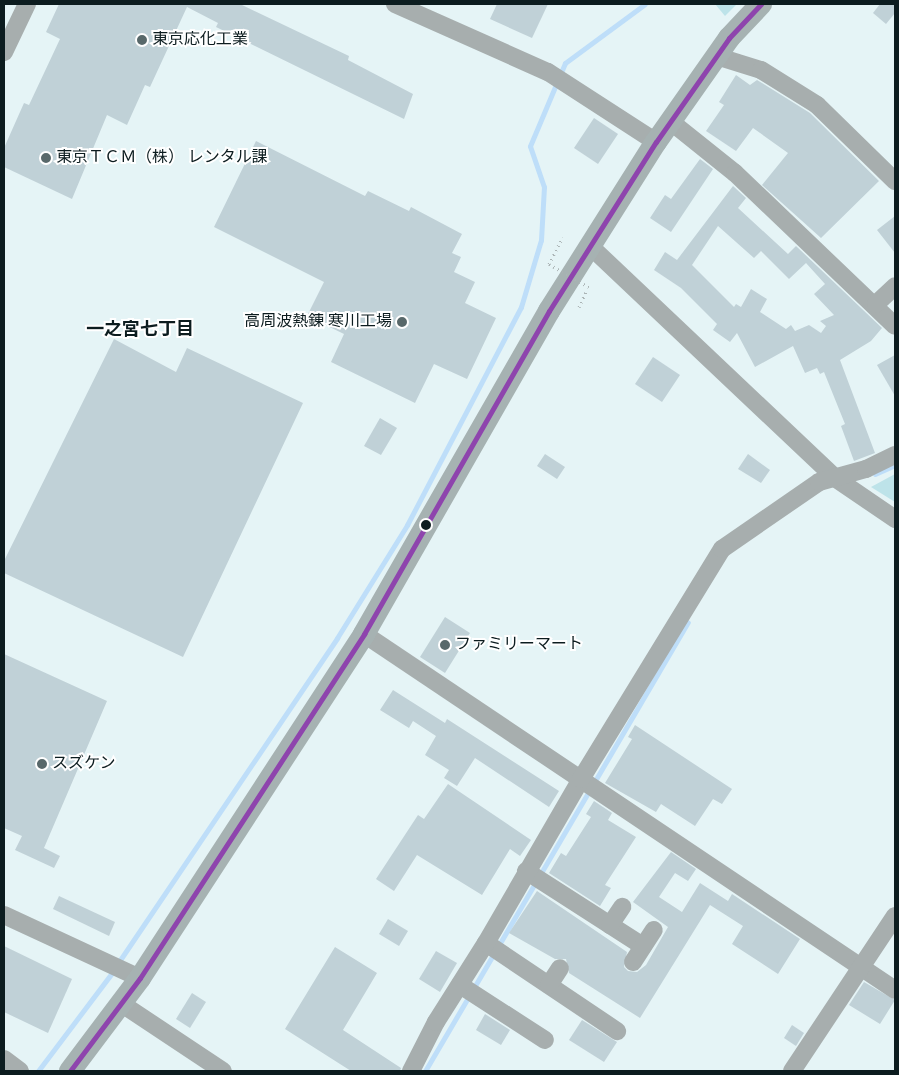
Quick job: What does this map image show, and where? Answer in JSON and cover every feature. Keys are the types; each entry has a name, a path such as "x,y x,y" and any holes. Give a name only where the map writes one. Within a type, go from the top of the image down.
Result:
{"main road":[{"path":"70,1071 140,978 364,634 548,311 656,142 716,56 761,4"}],"street":[{"path":"4,52 27,4"},
{"path":"395,4 548,72 656,142"},
{"path":"716,56 761,70 817,106 895,180"},
{"path":"670,121 735,173 876,304 895,326"},
{"path":"590,246 835,478 895,519"},
{"path":"876,304 895,286"},
{"path":"411,1071 436,1022 486,943 526,871 588,784 722,549 819,482 835,478 895,455"},
{"path":"364,634 895,990"},
{"path":"526,871 643,946"},
{"path":"610,925 622,908"},
{"path":"4,915 140,978"},
{"path":"792,1071 895,916"},
{"path":"633,962 654,930"},
{"path":"486,943 549,985 611,1020"},
{"path":"549,985 560,968"},
{"path":"460,985 545,1040"},
{"path":"122,1004 223,1071"},
{"path":"4,1059 20,1071"}],"path":[{"path":"563,238 548,264 589,287 579,307"}],"shaded area":[{"path":"715,4 737,4 725,16"},
{"path":"895,474 895,502 871,487"}],"building":[{"path":"59,4 240,4 349,56 348,60 413,94 404,119 216,27 218,23 187,7 150,87 145,85 127,125 107,115 72,199 4,167 4,148 24,103 29,105 60,39 46,32"},
{"path":"497,4 548,4 532,38 490,19"},
{"path":"880,4 895,4 895,13 886,24 873,13"},
{"path":"736,75 750,85 757,80 810,113 879,181 821,238 762,185 788,153 753,128 736,151 706,131 724,105 719,102"},
{"path":"594,118 618,134 598,164 574,148"},
{"path":"256,141 365,196 368,191 409,211 411,207 462,234 452,253 461,257 454,272 475,282 465,303 496,318 467,379 434,364 415,403 331,362 344,334 307,316 324,282 214,227"},
{"path":"700,159 713,169 671,232 650,218 665,195 671,199"},
{"path":"733,186 746,198 738,208 788,254 796,246 882,328 871,341 840,360 875,453 854,461 841,426 845,424 824,372 820,374 817,368 805,373 793,346 755,367 737,333 730,342 713,330 717,324 681,288 654,270 665,252 677,260","holes":["718,226 754,258 761,251 789,279 806,263 825,284 814,294 834,315 820,321 826,326 821,333 809,325 795,331 791,325 786,329 760,312 767,299 751,289 741,307 736,304 734,307 692,265"]},
{"path":"895,216 895,253 877,230"},
{"path":"114,339 176,372 187,348 303,403 183,657 4,573 4,561"},
{"path":"895,355 895,396 877,365"},
{"path":"653,357 680,375 662,402 635,384"},
{"path":"380,418 397,428 381,455 364,446"},
{"path":"545,454 565,467 557,479 537,466"},
{"path":"748,454 770,470 761,483 738,469"},
{"name":"ファミリーマート","path":"445,617 470,633 445,673 420,657"},
{"name":"スズケン","path":"4,654 107,701 44,848 60,856 54,868 15,850 22,836 4,828"},
{"path":"393,690 445,723 447,719 559,791 549,807 475,758 457,786 444,778 449,770 425,755 436,736 413,721 409,728 380,710"},
{"path":"635,725 732,789 722,804 713,799 695,826 661,804 656,812 605,783 632,739 628,737"},
{"path":"448,784 531,840 520,856 510,849 482,895 417,855 394,891 376,879 418,815 424,819"},
{"path":"594,801 612,813 608,820 636,837 605,885 611,888 600,906 549,873 561,853 566,856 591,817 586,814"},
{"path":"671,852 696,869 688,881 675,873 659,897 682,912 700,883 728,901 732,894 800,939 778,974 732,944 743,926 710,905 640,1018 569,973 566,959 555,959 509,933 537,891 627,952 624,967 628,971 637,972 646,965 668,927 633,902"},
{"path":"59,896 115,922 109,936 53,909"},
{"path":"388,919 408,931 399,946 379,934"},
{"path":"4,946 72,979 48,1033 4,1012"},
{"path":"335,947 377,973 343,1030 401,1068 400,1071 351,1071 285,1029"},
{"path":"436,951 457,963 440,992 419,979"},
{"path":"864,982 895,1000 880,1024 849,1005"},
{"path":"192,993 206,1002 190,1028 176,1019"},
{"path":"485,1014 510,1030 501,1045 476,1030"},
{"path":"582,1020 617,1042 604,1062 569,1040"},
{"path":"792,1025 804,1033 796,1046 784,1038"}],"waterway":[{"path":"118,963 337,638 407,525 521,307 541,240 544,187 530,146 565,63 645,4"},
{"path":"875,474 895,465"},
{"path":"425,1071 688,622"},
{"path":"38,1071 114,970"}],"transit line":[{"path":"70,1071 140,978 364,634 549,311 656,142 729,38 761,4"}],"place":[{"name":"東京応化工業","path":"142,40"},
{"name":"東京ＴＣＭ（株） レンタル課","path":"46,158"},
{"name":"高周波熱錬 寒川工場","path":"402,322"},
{"name":"ファミリーマート","path":"445,645"},
{"name":"スズケン","path":"42,764"}],"district":[{"name":"一之宮七丁目","path":"140,331"}]}
